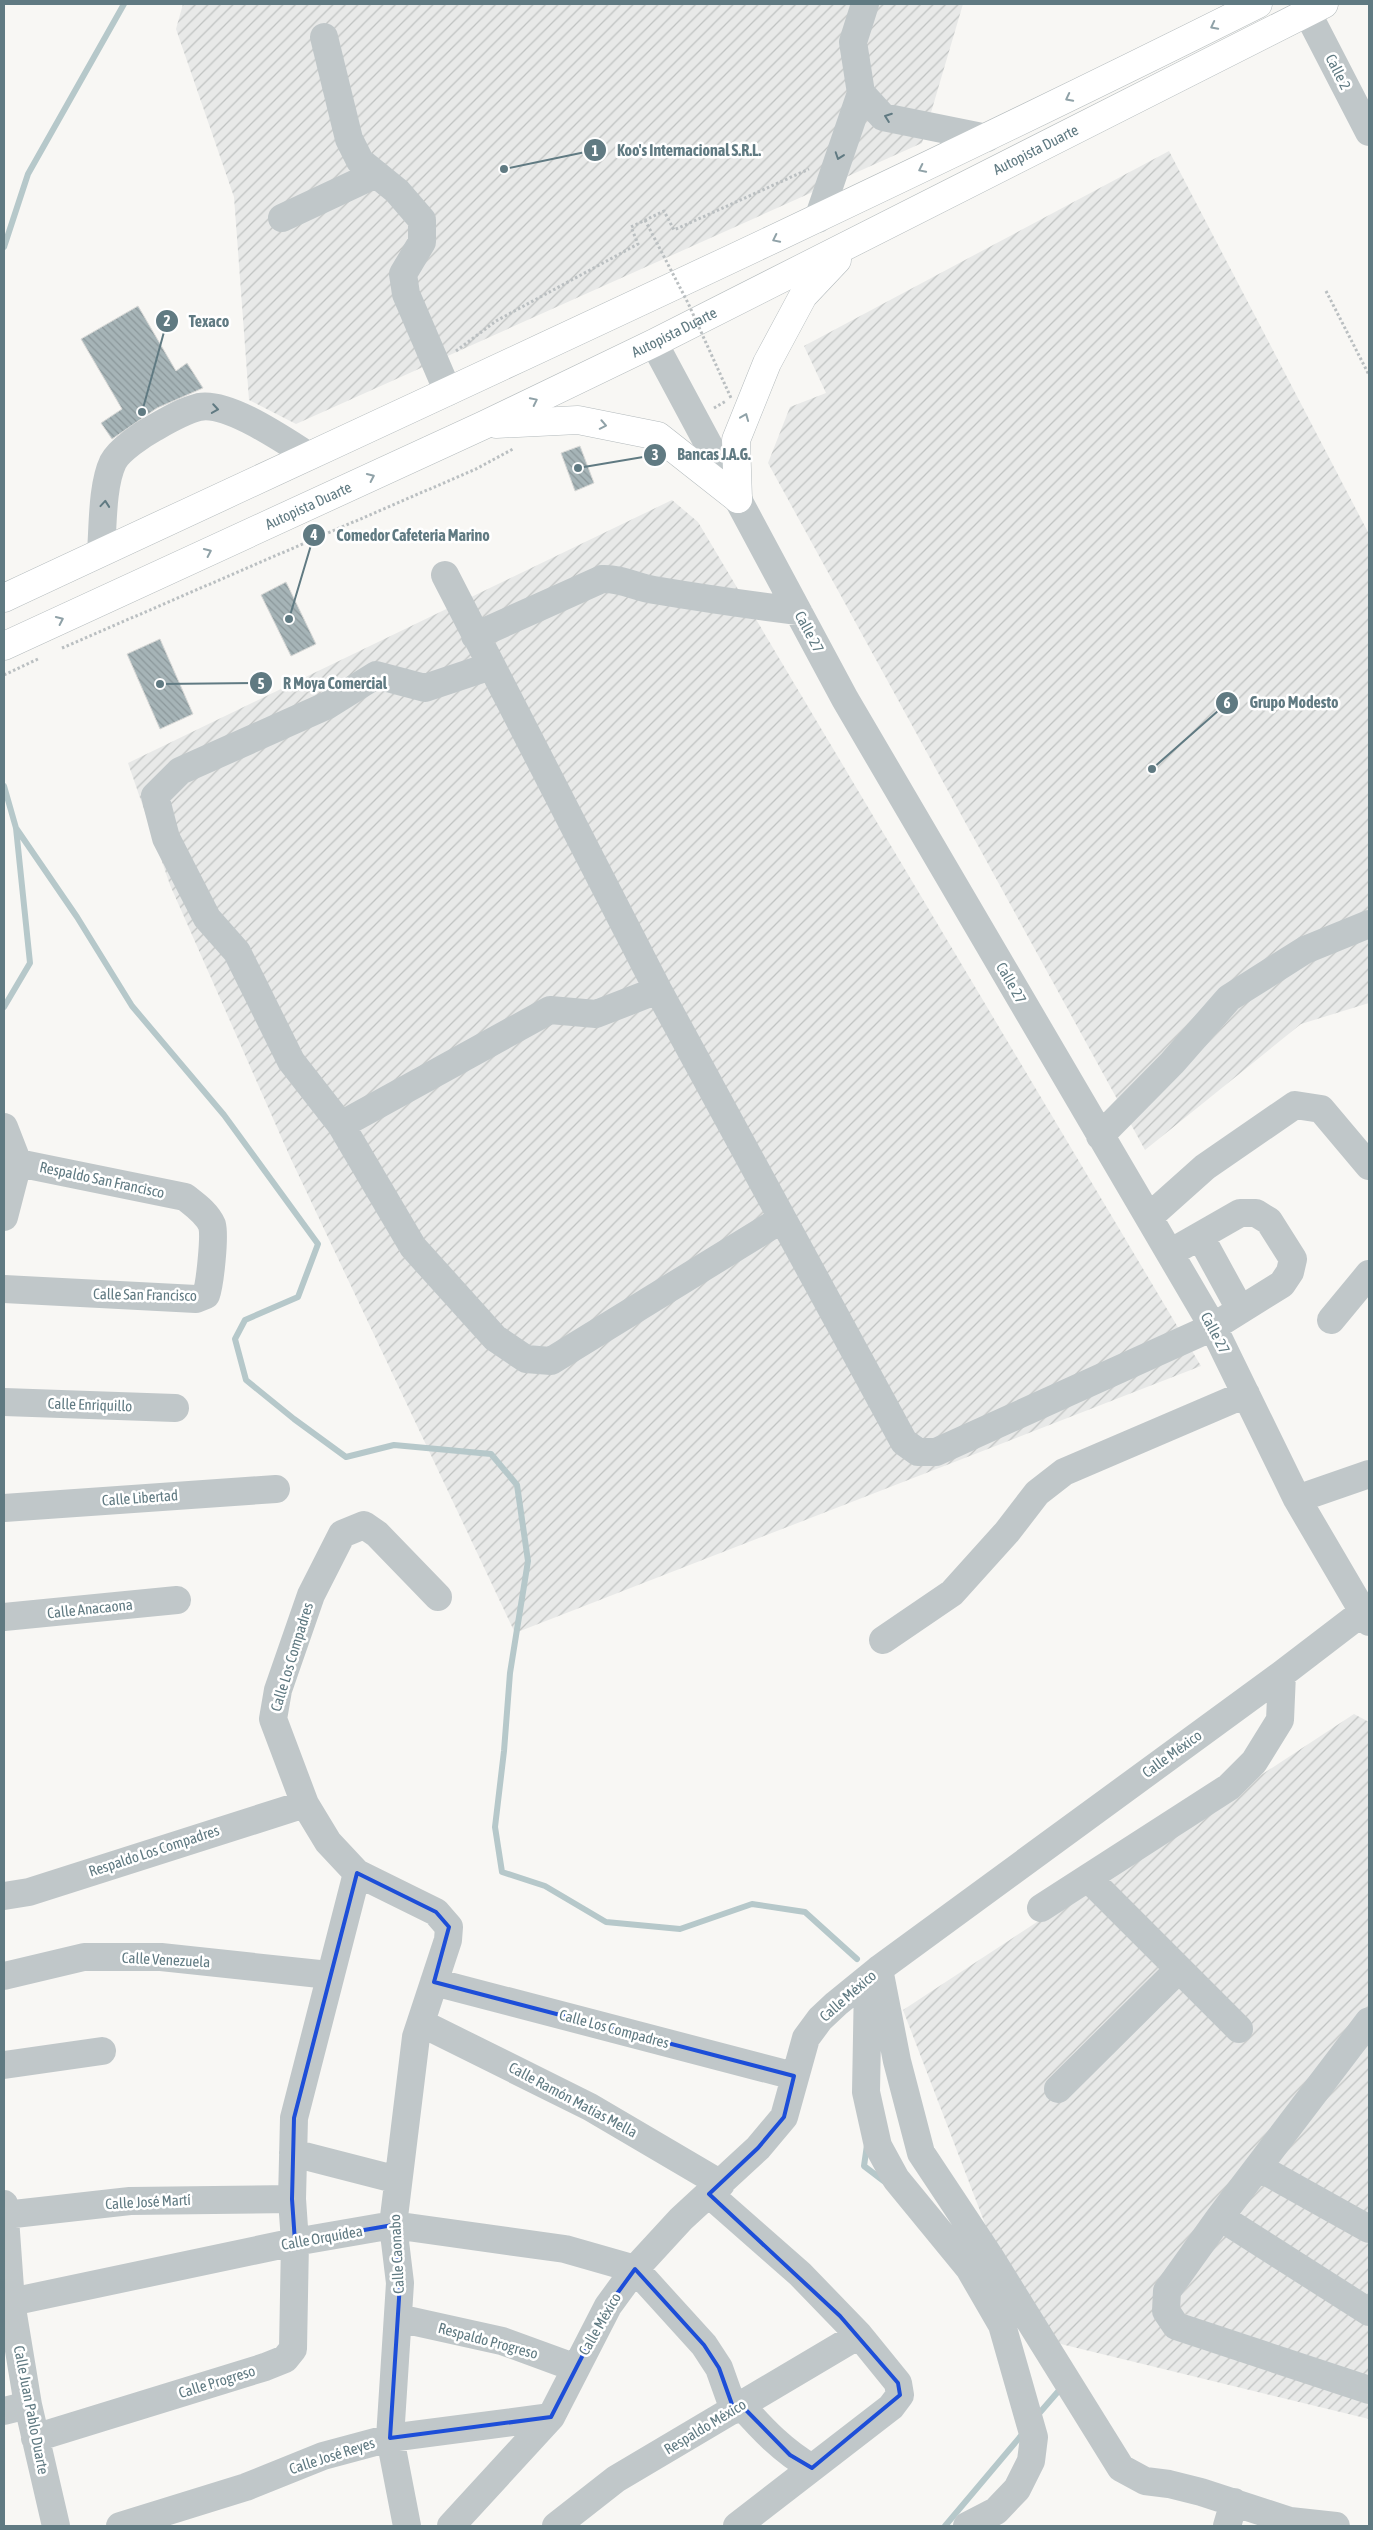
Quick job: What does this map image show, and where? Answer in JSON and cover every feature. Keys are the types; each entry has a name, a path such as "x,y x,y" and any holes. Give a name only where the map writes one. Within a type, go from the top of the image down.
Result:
{"highway":[{"name":"Autopista Duarte","path":"4,598 818,219 1258,4"},
{"name":"Autopista Duarte","path":"10,644 484,425 654,344 1316,8"},
{"path":"738,499 736,440 767,363 803,296 851,245"},
{"path":"484,425 578,420 658,436 738,499"}],"street":[{"path":"855,4 856,31"},
{"path":"818,219 861,93 854,42 865,4"},
{"name":"Calle 2","path":"1316,8 1363,110 1369,132"},
{"path":"324,37 349,140 360,160 397,191 422,220 422,242 403,274 406,294 439,366 448,392"},
{"path":"861,93 884,117 987,138"},
{"path":"282,218 376,174"},
{"name":"Calle 27","path":"654,344 845,699 1100,1136 1214,1327 1298,1499 1366,1617"},
{"path":"101,552 106,488 113,461 141,435 176,416 200,407 220,409 254,423 309,456"},
{"path":"445,575 490,666 658,990 904,1442 918,1452 936,1452 1214,1327 1282,1284 1290,1272 1293,1259 1269,1221 1256,1213 1240,1213 1170,1253"},
{"path":"475,636 602,580 614,579 640,588 735,604 798,611"},
{"path":"490,666 425,688 376,675 328,705 180,772 155,796 166,838 207,918 237,952 290,1061 341,1125 413,1247 495,1338 526,1359 551,1361 782,1219"},
{"path":"1100,1136 1172,1063 1229,998 1305,950 1369,924"},
{"path":"341,1125 550,1010 596,1014 658,990"},
{"path":"1149,1217 1205,1167 1295,1105 1321,1109 1369,1166"},
{"path":"4,1127 18,1163 4,1217"},
{"name":"Respaldo San Francisco","path":"18,1163 185,1197"},
{"name":"Calle San Francisco","path":"4,1289 196,1299 206,1296 210,1282 212,1226 200,1208 185,1197"},
{"path":"1200,1236 1240,1309"},
{"path":"1331,1320 1369,1274"},
{"path":"883,1640 952,1593 1007,1532 1036,1493 1064,1472 1246,1394"},
{"name":"Calle Enriquillo","path":"4,1402 175,1408"},
{"path":"1298,1499 1369,1474"},
{"name":"Calle Libertad","path":"4,1508 276,1489"},
{"name":"Calle Los Compadres","path":"438,1597 377,1534 364,1525 342,1534 311,1595 278,1690 273,1719 304,1804 328,1842 357,1873 436,1912 449,1927"},
{"name":"Calle Anacaona","path":"4,1617 177,1600"},
{"name":"Calle México","path":"452,2526 551,2416 608,2306 635,2269 681,2219 758,2148 784,2117 806,2038 836,2004 870,1976 1282,1674 1366,1617"},
{"path":"1042,1908 1229,1787 1254,1762 1280,1720 1282,1674"},
{"name":"Respaldo Los Compadres","path":"4,1896 30,1892 304,1804"},
{"name":"Calle Progreso","path":"35,2438 285,2359 293,2349 295,2242 292,2199 294,2118 357,1873"},
{"path":"1089,1879 1239,2029"},
{"name":"Calle Caonabo","path":"407,2526 396,2481 390,2438 400,2283 393,2225 416,2037 448,1940 449,1927"},
{"name":"Calle Venezuela","path":"4,1976 84,1957 161,1957 329,1976"},
{"path":"1058,2089 1179,1969"},
{"path":"870,1976 897,2061 921,2153 990,2257 1109,2452 1121,2468 1145,2481 1169,2484 1230,2514 1292,2523 1336,2526"},
{"path":"870,1976 866,2092 878,2146 896,2179 969,2268 1002,2326 1034,2437 1031,2461 1018,2489 996,2511 967,2526"},
{"name":"Calle Los Compadres","path":"434,1982 794,2076"},
{"name":"Calle Ramón Matías Mella","path":"421,2023 590,2107 715,2189 859,2335 898,2383 900,2395 891,2407 812,2468"},
{"path":"1364,2036 1220,2217 1167,2291 1166,2311 1176,2326 1369,2390"},
{"path":"4,2065 102,2051"},
{"path":"293,2153 398,2180"},
{"path":"1258,2167 1369,2229"},
{"name":"Calle José Martí","path":"4,2210 130,2201 239,2198 292,2199"},
{"name":"Calle Juan Pablo Duarte","path":"4,2210 16,2408 35,2438 56,2526"},
{"path":"1220,2217 1369,2312"},
{"name":"Calle Orquídea","path":"11,2302 295,2242 393,2225 565,2249 635,2269"},
{"path":"635,2269 704,2345 719,2368 738,2407 782,2449 812,2468 737,2526"},
{"name":"Respaldo Progreso","path":"398,2318 502,2341 576,2368"},
{"name":"Respaldo México","path":"556,2526 616,2479 859,2335"},
{"name":"Calle José Reyes","path":"120,2526 246,2487 323,2456 390,2438 551,2416"}],"path":[{"path":"439,366 466,342 496,321 638,244 631,227 664,210 674,230 839,156"},
{"path":"645,220 688,304 731,398 694,419"},
{"path":"1326,291 1369,375"},
{"path":"54,652 476,468 520,445"},
{"path":"4,675 45,656"}],"highlighted area":[{"path":"357,1873 436,1912 449,1927 434,1982 794,2076 784,2117 758,2148 709,2194 840,2316 898,2383 900,2395 812,2468 790,2455 741,2405 734,2410 719,2368 704,2345 635,2269 608,2306 551,2417 390,2438 400,2283 393,2225 295,2242 292,2199 294,2118"}],"shaded area":[{"path":"183,4 963,4 922,143 296,424 249,400 234,197 176,29"},
{"path":"1169,151 1369,534 1369,1003 1301,1024 1145,1150 768,463 790,407 826,393 804,346"},
{"path":"672,500 698,522 1201,1366 515,1633 290,1157 170,885 128,763"},
{"path":"1354,1714 1369,1722 1369,2419 1028,2336 903,2010"}],"building":[{"path":"138,306 176,371 187,363 203,388 157,408 112,439 101,423 122,409 81,339"},
{"path":"580,446 594,483 575,491 561,453"},
{"path":"286,582 316,644 291,656 261,595"},
{"path":"160,639 193,714 160,729 127,654"}],"waterway":[{"path":"4,247 28,174 124,4"},
{"path":"4,786 16,828 30,963 4,1007"},
{"path":"16,828 77,917 132,1006 224,1115 318,1244 298,1297 245,1320 235,1339 246,1380 294,1419 346,1457 394,1445 491,1454 517,1485 528,1561 510,1673 504,1751 495,1827 502,1872 545,1886 606,1922 680,1929 752,1904 805,1912 857,1959"},
{"path":"867,2145 864,2166 885,2182"},
{"path":"1036,2417 1062,2387"},
{"path":"945,2526 1025,2431"}],"place":[{"name":"Koo's Internacional S.R.L.","path":"504,169"},
{"name":"Texaco","path":"142,412"},
{"name":"Bancas J.A.G.","path":"578,468"},
{"name":"Comedor Cafeteria Marino","path":"289,619"},
{"name":"R Moya Comercial","path":"160,684"},
{"name":"Grupo Modesto","path":"1152,769"}]}
